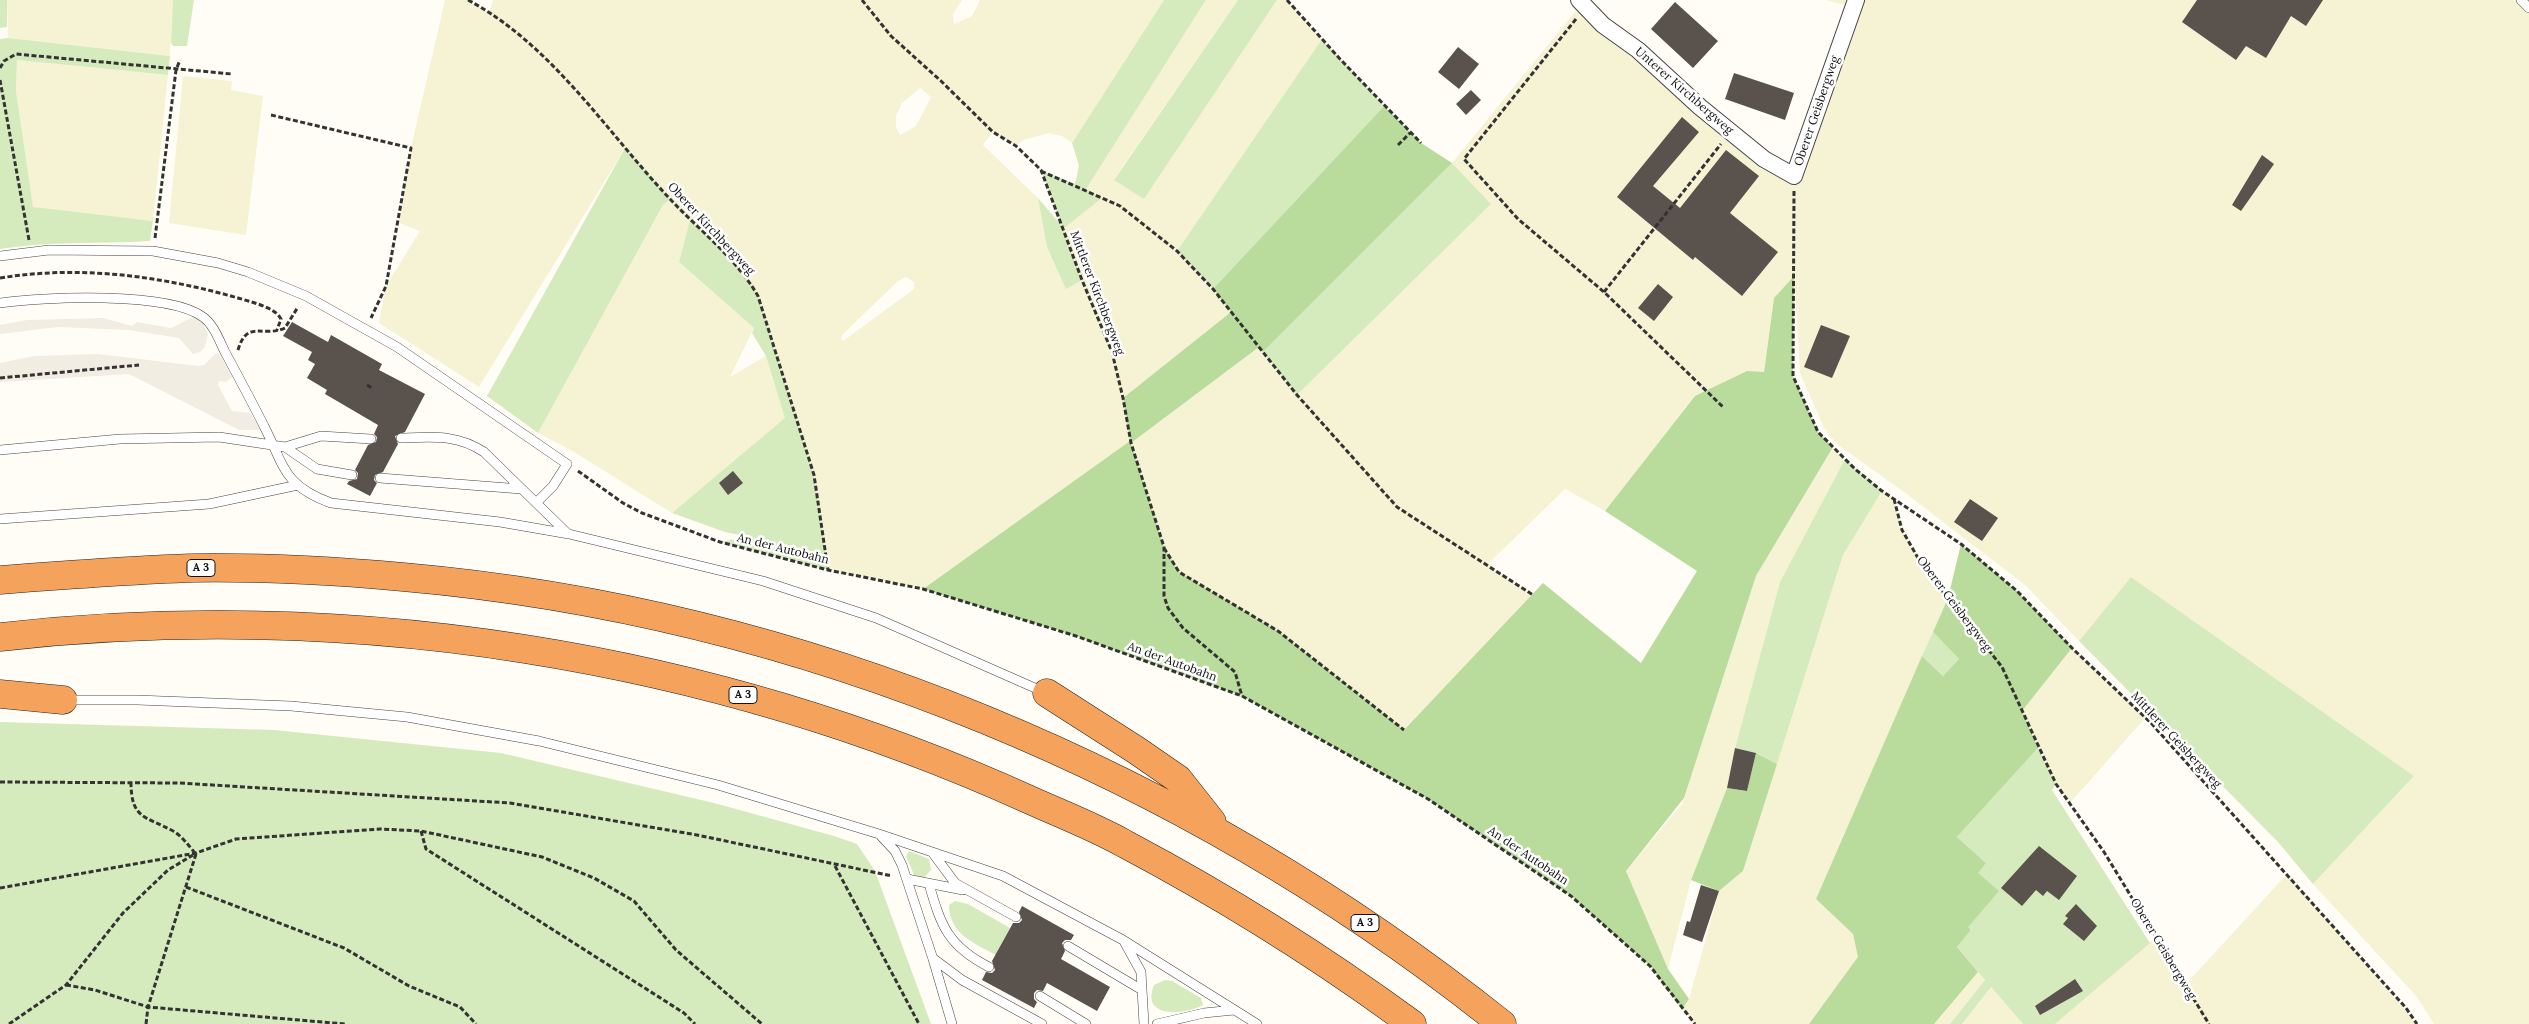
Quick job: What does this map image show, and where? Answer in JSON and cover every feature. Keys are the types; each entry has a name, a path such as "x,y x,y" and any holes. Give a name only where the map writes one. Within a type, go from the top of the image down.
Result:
{"highway":[{"name":"A 3","path":"0,580 198,568 327,572 459,583 577,601 683,623 783,648 967,711 1068,754 1153,796 1220,833 1349,912 1502,1024"},
{"name":"A 3","path":"0,637 60,630 191,624 366,631 445,637 568,655 696,683 758,699 865,734 966,771 1122,842 1277,932 1356,983 1412,1024"},
{"path":"0,694 62,700"},
{"path":"1047,694 1178,779 1220,833"}],"street":[{"name":"Oberer Geisbergweg","path":"1794,176 1856,0"},
{"name":"Unterer Kirchbergweg","path":"1582,3 1603,25 1638,50 1764,159 1794,176"}],"lane":[{"path":"2521,0 2529,8"},
{"path":"0,256 31,251 153,251 218,263 248,272 306,296 397,347 566,464 552,486 536,503"},
{"path":"0,303 51,298 97,298 145,302 187,309 208,321 229,358 284,469 298,485 317,498 332,502 453,515 569,534 763,581 867,615 1047,694"},
{"path":"0,450 120,440 212,437 232,438 285,447 308,438 321,436 371,439"},
{"path":"401,438 449,436 470,443 484,452 569,534"},
{"path":"285,447 316,469 352,475"},
{"path":"380,478 521,488"},
{"path":"0,519 208,504 298,485"},
{"path":"62,700 272,705 407,717 539,741 718,784 932,851 1003,876 1123,940 1257,1024"},
{"path":"879,834 899,856 934,959 952,1024"},
{"path":"932,851 948,875 966,891 1016,917"},
{"path":"907,879 966,891"},
{"path":"929,884 941,922 952,941 972,958 989,966"},
{"path":"1123,940 1138,965 1144,1024"},
{"path":"1068,946 1142,990"},
{"path":"934,959 962,980 1042,1024"},
{"path":"1040,996 1086,1024"},
{"path":"1158,1024 1204,1013 1234,1010"}],"path":[{"name":"Oberer Kirchbergweg","path":"468,0 515,33 555,68 670,199 745,274 758,296 814,475 828,570"},
{"name":"Mittlerer Kirchbergweg","path":"862,0 891,36 942,81 993,132 1016,146 1041,170 1082,280 1112,352 1131,443 1164,547 1164,596 1168,608 1183,628 1235,672 1242,696"},
{"path":"1287,0 1421,143"},
{"path":"1582,3 1464,159 1518,219 1604,292 1723,407"},
{"path":"0,68 4,61 16,54 232,74"},
{"path":"153,251 176,70 180,60"},
{"path":"0,80 31,251"},
{"path":"271,115 411,148 386,286 366,330"},
{"path":"1604,292 1731,132"},
{"path":"1398,145 1410,133"},
{"path":"1041,170 1120,206 1163,239 1213,289 1297,395 1396,507 1533,595"},
{"name":"Oberer Geisbergweg","path":"1794,176 1794,376 1818,432 1855,470 1894,498 1902,530 1922,565 2002,667 2056,784 2104,852 2209,1024"},
{"path":"0,278 65,272 163,279 216,292 267,309 281,317 282,322 277,330"},
{"path":"229,358 238,352 242,337 247,333 285,328 293,314"},
{"path":"0,378 139,365"},
{"path":"367,385 372,388"},
{"name":"An der Autobahn","path":"566,464 623,503 662,522 720,542 828,570 923,589 1076,636 1242,696 1428,799 1571,896 1650,966 1694,1024"},
{"name":"Mittlerer Geisbergweg","path":"1894,498 1961,544 2017,591 2072,648 2151,723 2392,993 2417,1024"},
{"path":"1164,547 1179,572 1278,631 1404,730"},
{"path":"0,782 189,783 510,804 697,835 907,879"},
{"path":"131,782 131,799 136,812 175,832 196,853"},
{"path":"0,888 196,853 236,839 380,829 421,831 542,857 594,878 634,901 676,950 762,1024"},
{"path":"421,831 426,849 684,1013 694,1024"},
{"path":"146,1024 148,1007 196,853"},
{"path":"8,1024 66,985 123,913 168,870 196,853"},
{"path":"834,865 919,1024"},
{"path":"186,887 344,948 409,986 460,1007 476,1024"},
{"path":"66,985 95,990 148,1007 345,1024"}],"shaded area":[{"path":"7,0 173,0 170,56 8,38"},
{"path":"445,0 473,0 473,3 489,13 493,0 962,0 953,14 954,24 972,16 980,0 1164,0 1072,143 1062,136 1049,133 1024,140 1016,146 993,132 983,145 1038,198 1047,247 1082,279 1063,229 1101,198 1085,190 1206,0 1238,0 1114,179 1144,199 1277,0 1287,0 1322,39 1177,251 1231,312 1123,398 1131,441 923,589 828,570 814,475 760,302 745,274 690,221 679,262 754,328 730,377 766,356 786,419 672,513 574,452 538,433 663,205 670,199 625,148 479,387 379,323 386,286 420,231 399,223 411,148","holes":["920,88 931,97 916,126 900,135 896,127 896,116 902,103","906,277 914,282 914,289 843,341 841,338 843,334 898,281"]},
{"path":"1826,0 2529,0 2529,1024 2434,1024 2417,997 2313,884 2414,776 2131,577 2079,641 2025,585 1904,492 1838,445 1824,428 1800,373 1794,276 1774,298 1764,372 1695,396 1605,511 1565,489 1488,564 1533,595 1404,730 1278,631 1179,572 1164,547 1131,443 1259,347 1297,395 1491,204 1452,163 1582,3 1794,175 1852,7"},
{"path":"17,60 168,75 153,221 33,208 16,91"},
{"path":"183,76 232,81 231,90 263,96 246,235 169,223"},
{"path":"193,317 202,322 208,334 205,347 200,352 193,354 179,338 129,330 58,327 0,334 0,325 27,320 103,318 132,326 137,322 171,328"},
{"path":"216,353 220,354 232,377 226,382 219,381 218,385 232,411 250,413 261,430 239,430 129,374 0,382 0,363 34,356 98,354 198,366 204,365"},
{"path":"1833,447 1845,459 1780,582 1735,748 1727,788 1691,880 1668,969 1626,871 1682,804 1756,576"},
{"path":"1882,491 1894,498 1902,530 1922,565 1948,598 1816,899 1853,934 1859,957 1809,1024 1695,1024 1682,1009 1689,999 1719,891 1743,871 1843,555"},
{"path":"2072,648 2146,717 2070,803 2056,784 2022,711"},
{"path":"2287,874 2417,1024 2055,1024 2156,937 2185,985"},
{"path":"1978,972 1985,980 1950,1024 1934,1024"},
{"path":"1991,987 2023,1024 1962,1024"}],"green space":[{"path":"0,0 7,0 7,27 0,28"},
{"path":"173,0 194,0 187,46 173,46 171,42"},
{"path":"1164,0 1206,0 1086,189 1102,198 1063,229 1082,280 1066,289 1047,247 1038,198 1062,226 1041,170 1075,184 1079,166 1072,143"},
{"path":"1238,0 1277,0 1144,199 1114,180"},
{"path":"8,38 170,56 168,75 17,60 16,91 33,207 153,221 150,241 56,244 0,249 0,39"},
{"path":"1322,39 1384,106 1213,289 1177,251"},
{"path":"1384,106 1421,143 1452,163 1263,352 1259,347 1131,443 1164,547 1179,572 1278,631 1404,730 1543,583 1641,663 1697,571 1605,511 1695,396 1747,371 1764,372 1774,298 1794,276 1793,376 1818,432 1833,447 1756,576 1684,798 1626,871 1668,969 1689,999 1682,1009 1650,966 1571,896 1428,799 1242,696 1076,636 923,589 1130,441 1123,398 1231,312 1213,289"},
{"path":"625,148 670,199 663,205 538,433 487,396"},
{"path":"1452,163 1491,204 1297,395 1263,352"},
{"path":"690,220 745,274 758,296 814,475 828,570 720,542 748,537 725,532 672,513 785,418 766,356 752,333 754,328 679,262"},
{"path":"1845,459 1882,491 1843,555 1777,764 1756,753 1735,748 1780,582"},
{"path":"1961,544 2017,591 2072,648 2022,711 2038,748 1957,837 1986,863 1978,873 1999,891 1968,927 1971,930 1957,947 1978,972 1934,1024 1809,1024 1858,957 1853,934 1816,899 1922,656 1943,676 1959,659 1933,632 1948,598"},
{"path":"2131,577 2414,776 2313,884 2278,842 2079,641"},
{"path":"1933,632 1959,659 1943,676 1922,656"},
{"path":"0,722 274,730 501,753 714,803 834,836 857,844 875,871 931,1024 0,1024"},
{"path":"2038,748 2056,784 2052,790 2150,943 2055,1024 2023,1024 1991,987 1962,1024 1950,1024 1985,980 1957,947 1971,930 1967,927 1978,872 1986,863 1957,837"},
{"path":"1756,753 1777,764 1743,871 1719,891 1691,880 1727,788 1747,791"},
{"path":"909,851 929,859 931,870 924,878 914,875 906,856"},
{"path":"955,901 968,904 1010,928 996,955 971,942 958,930 950,915 949,905"},
{"path":"1165,980 1172,981 1201,998 1203,1005 1186,1011 1176,1012 1166,1012 1159,1009 1153,1004 1151,996 1154,985"}],"building":[{"path":"2197,0 2323,0 2306,26 2291,16 2266,58 2246,46 2236,60 2182,22"},
{"path":"1675,2 1718,41 1693,68 1651,29"},
{"path":"1458,47 1479,64 1459,89 1438,72"},
{"path":"1734,73 1794,93 1785,120 1725,99"},
{"path":"1471,90 1481,100 1466,115 1456,104"},
{"path":"1682,117 1699,132 1653,186 1680,208 1726,150 1759,176 1730,213 1778,252 1742,296 1695,257 1693,260 1617,197"},
{"path":"2262,155 2274,164 2241,211 2232,205"},
{"path":"1658,284 1673,297 1654,321 1638,308"},
{"path":"292,322 328,342 331,335 382,364 379,370 425,394 405,432 395,436 398,444 383,472 375,475 374,480 377,483 370,496 347,484 349,481 357,479 358,473 355,470 368,445 376,442 377,437 374,434 378,425 325,394 327,390 307,378 315,364 308,360 312,352 283,336"},
{"path":"1821,325 1850,336 1832,378 1804,367"},
{"path":"733,471 743,483 728,495 719,483"},
{"path":"1970,499 1998,518 1982,541 1954,522"},
{"path":"1735,748 1756,753 1747,791 1727,788"},
{"path":"2039,846 2077,876 2059,900 2047,891 2043,896 2036,890 2022,906 2001,888"},
{"path":"1701,885 1719,891 1702,942 1683,935 1687,921 1690,922"},
{"path":"2076,904 2097,926 2084,941 2063,924 2068,918 2065,916"},
{"path":"1022,906 1074,935 1071,940 1065,940 1062,943 1065,951 1061,959 1110,987 1097,1011 1047,983 1043,991 1037,990 1034,993 1034,999 1037,1002 1034,1008 982,980 986,972 992,973 995,970 992,961 1013,923 1019,923 1022,920 1019,912"},
{"path":"2075,979 2083,991 2040,1015 2035,1006"}]}
